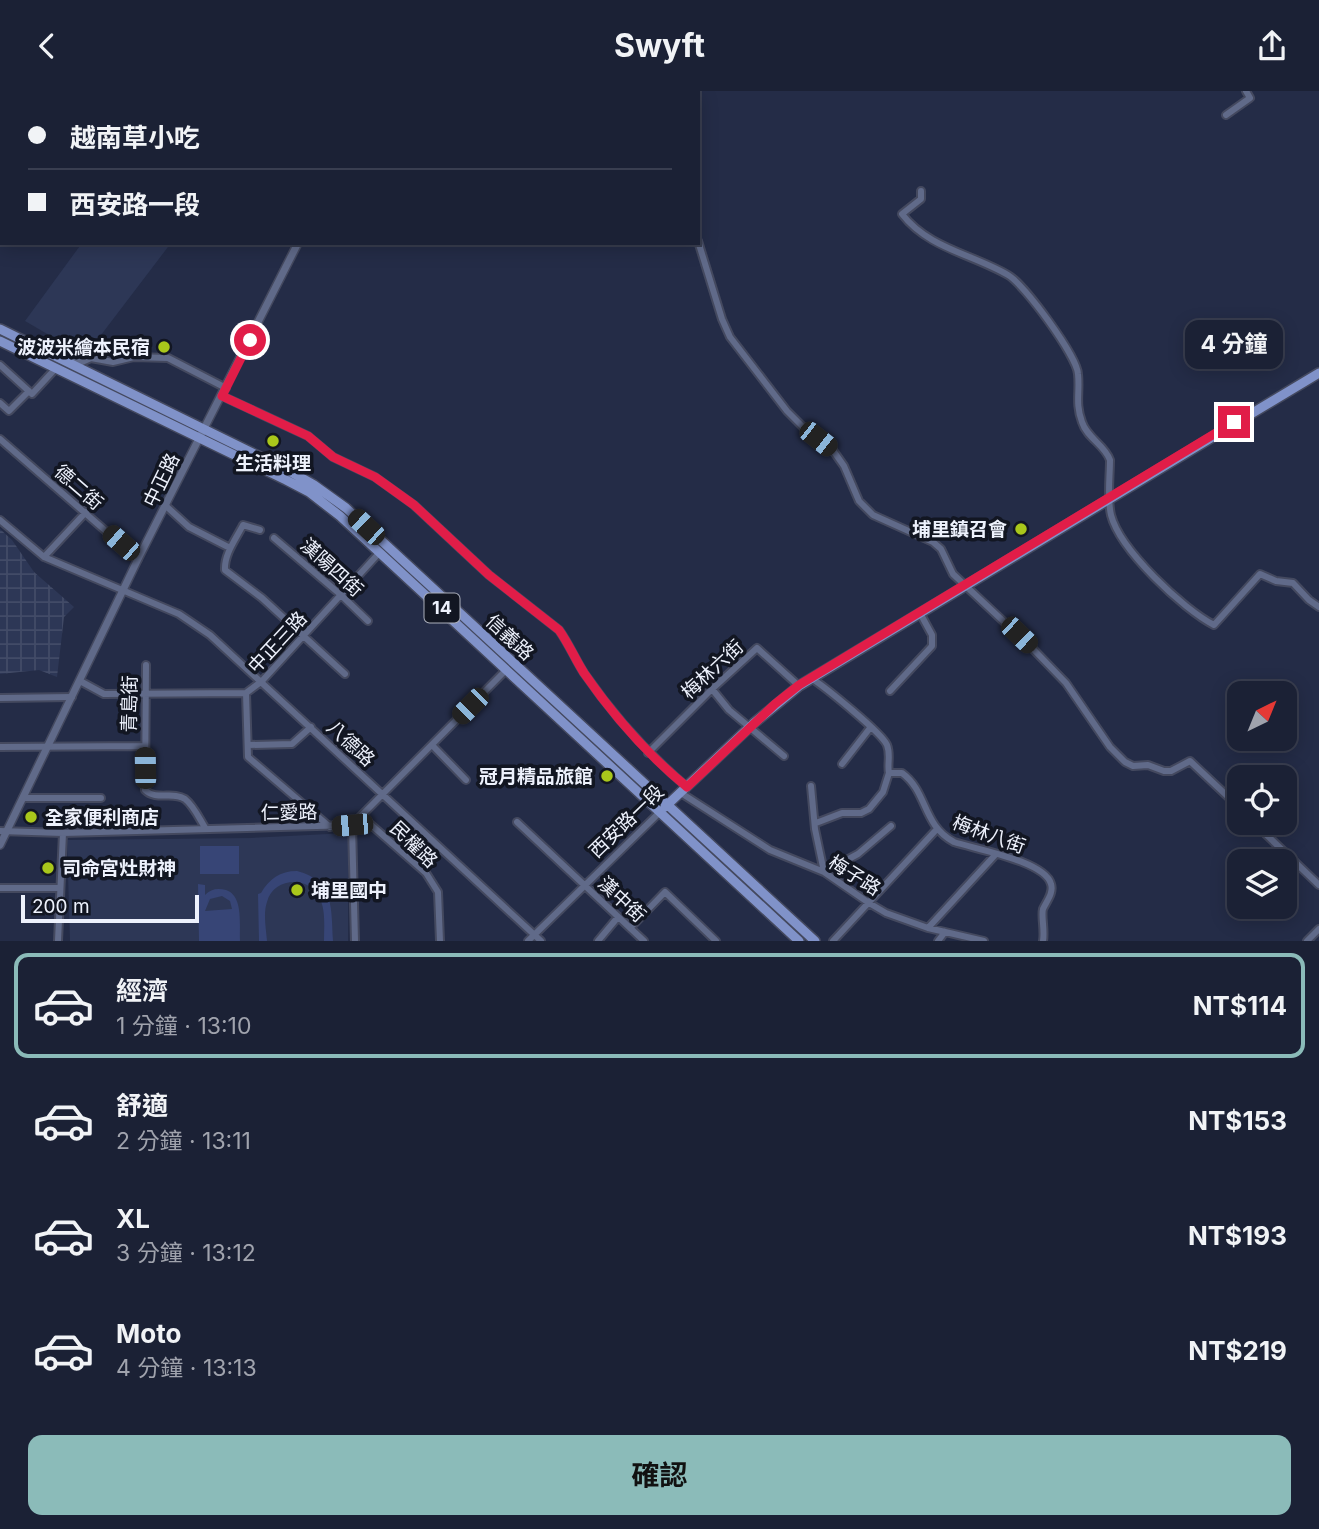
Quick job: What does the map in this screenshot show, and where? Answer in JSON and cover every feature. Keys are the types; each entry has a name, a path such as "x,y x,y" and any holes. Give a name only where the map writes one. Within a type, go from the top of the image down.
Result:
{"main road":[{"name":"信義路","path":"0,328 309,492 383,549 665,808 815,941"},
{"name":"信義路","path":"0,341 201,434"},
{"path":"26,353 31,344"},
{"name":"西安路一段","path":"665,808 749,728 799,685 1319,373"},
{"name":"信義路","path":"665,808 799,941"}],"street":[{"path":"1226,115 1250,98 1246,91"},
{"path":"921,191 921,199 902,214 909,224 929,239 1002,272 1021,284 1067,349 1078,374 1076,396 1082,424 1088,435 1108,455 1111,515 1148,573 1214,625 1260,574 1276,581 1293,583 1319,607"},
{"name":"中正路","path":"0,845 3,831 23,798 138,559 297,245"},
{"path":"699,245 730,337 787,411 832,449 844,466 859,501 873,515 933,542 941,549 953,574 1066,683 1111,747 1125,762 1133,766 1148,765 1171,771 1190,761 1227,796"},
{"path":"66,361 82,362 91,358 113,362 134,357 168,358 226,388"},
{"path":"0,365 31,392"},
{"path":"0,403 9,411 56,368"},
{"name":"梅子路","path":"222,396 308,436 333,457 375,477 414,505 489,575 559,630 592,684 648,753 684,790 770,850 824,872 886,913 928,928 984,941"},
{"name":"德二街","path":"0,439 138,559"},
{"path":"166,506 188,527 230,548"},
{"path":"44,557 86,512"},
{"name":"八德路","path":"0,520 44,557 180,614 210,635 541,941"},
{"path":"260,530 243,524 230,548 225,570 304,635 345,674"},
{"name":"漢陽四街","path":"274,538 368,621"},
{"name":"中正三路","path":"80,681 104,694 246,693 262,681 383,549"},
{"path":"890,691 932,646 932,635 920,614"},
{"name":"梅林六街","path":"648,753 757,648 799,685"},
{"name":"青島街","path":"146,665 145,790 148,793 186,800 206,829"},
{"path":"355,941 352,825 509,666"},
{"path":"811,678 829,690 883,739 887,746 889,773 883,792 869,809 861,813 842,813 816,823"},
{"path":"712,689 729,710 784,756"},
{"path":"246,693 248,757 330,827"},
{"path":"0,698 72,697"},
{"path":"249,745 292,744 311,727"},
{"path":"842,764 870,729"},
{"path":"432,745 466,780"},
{"path":"0,747 145,746"},
{"name":"梅林八街","path":"889,773 902,773 914,782 924,809 936,830 954,842 1037,869 1050,881 1049,897 1042,914 1045,928 1043,941"},
{"path":"811,786 824,872 858,854 891,826"},
{"path":"23,798 100,798"},
{"name":"西安路一段","path":"528,941 665,808"},
{"name":"民權路","path":"361,816 426,873 438,892 440,941"},
{"name":"漢中街","path":"517,822 644,941"},
{"name":"仁愛路","path":"3,831 63,833 352,825"},
{"path":"833,941 936,830"},
{"path":"58,941 63,833"},
{"path":"1267,835 1319,885"},
{"path":"928,928 996,854"},
{"path":"0,888 60,888"},
{"path":"631,928 665,892 716,941"},
{"path":"598,941 618,917"},
{"path":"1309,940 1319,929"},
{"path":"938,941 945,932"}],"shaded area":[{"path":"81,245 169,245 85,356 25,321"},
{"path":"0,529 12,540 34,572 74,607 64,617 57,677 39,670 0,674"},
{"path":"348,833 348,941 70,941 67,840 251,838"},
{"path":"200,846 239,846 239,874 200,874"},
{"path":"297,871 309,876 325,889 331,907 333,941 324,941 324,913 319,897 307,885 291,882 276,888 271,894 265,911 267,941 259,941 258,894 276,877 285,872"},
{"path":"198,884 205,885 205,895 217,889 232,893 238,905 240,941 199,941","holes":["222,896 230,901 232,909 205,911 210,899"]}],"place":[{"name":"波波米繪本民宿","path":"164,347"},
{"name":"生活料理","path":"273,441"},
{"name":"埔里鎮召會","path":"1021,529"},
{"name":"冠月精品旅館","path":"607,776"},
{"name":"全家便利商店","path":"31,817"},
{"name":"司命宮灶財神","path":"48,868"},
{"name":"埔里國中","path":"297,890"}],"route":[{"path":"250,340 222,396 308,436 333,457 375,477 414,505 489,575 559,630 568,642 576,661 604,701 648,753 687,787 775,704 799,685 1234,422"}]}
